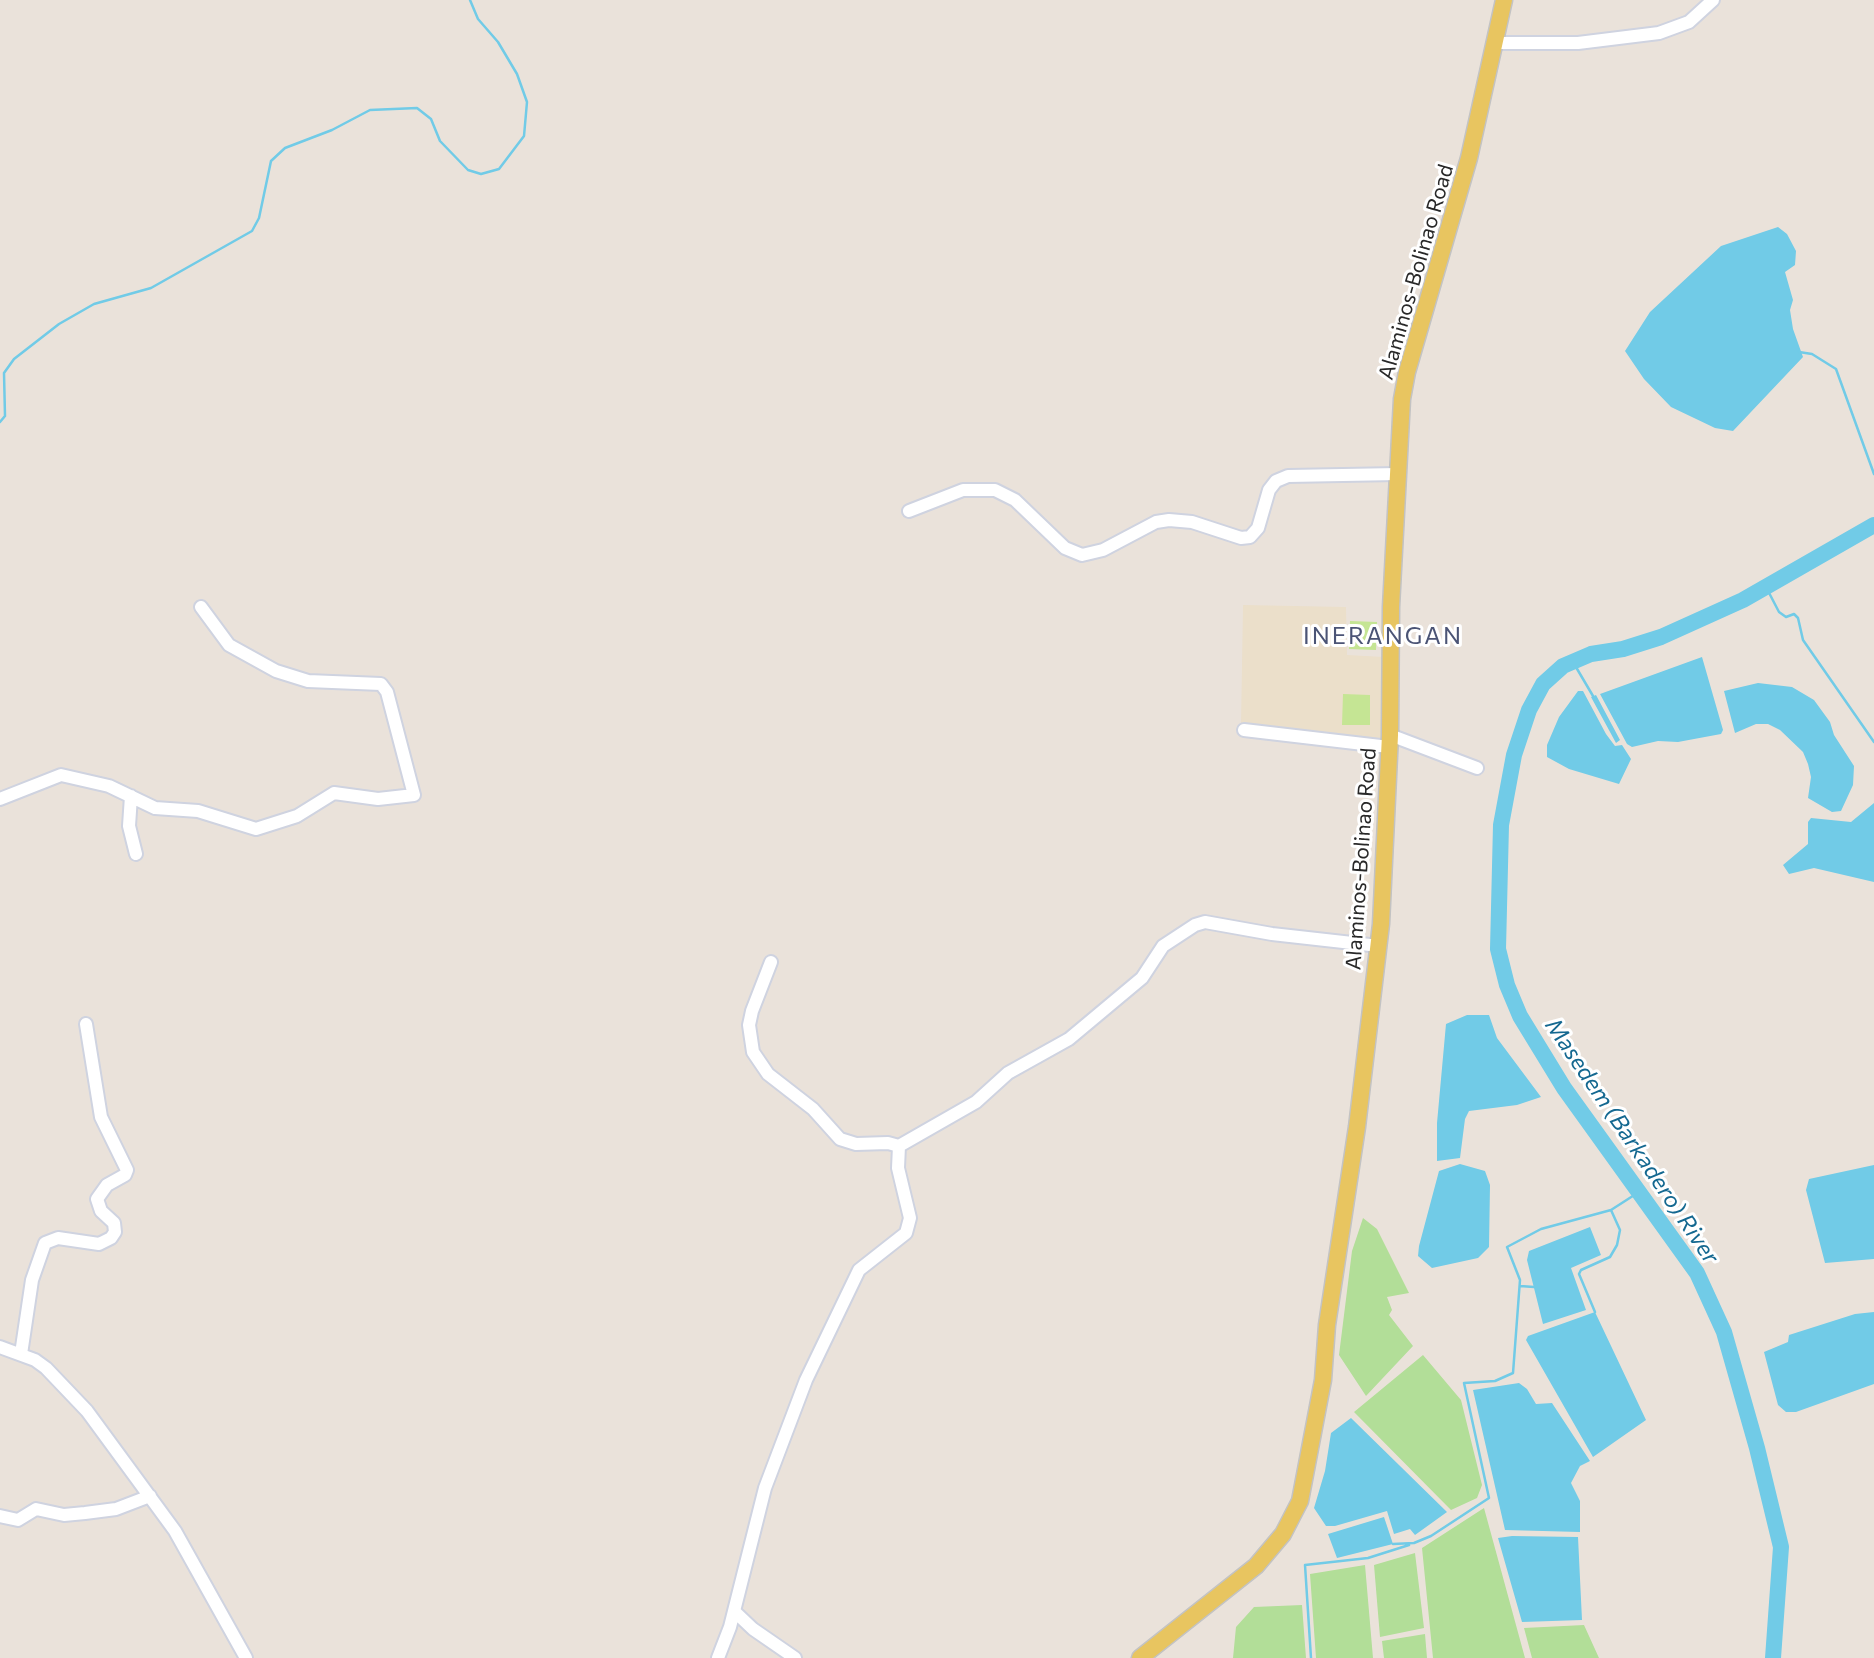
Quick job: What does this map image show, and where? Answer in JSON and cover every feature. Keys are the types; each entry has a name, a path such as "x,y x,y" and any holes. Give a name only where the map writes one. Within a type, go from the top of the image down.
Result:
{"main road":[{"name":"Alaminos-Bolinao Road","path":"1140,1658 1256,1566 1283,1534 1298,1509 1323,1380 1327,1325 1357,1128 1364,1048 1379,946 1389,741 1391,607 1406,372 1464,180 1504,0"}],"street":[{"path":"1495,43 1578,43 1658,33 1689,22 1713,0"},
{"path":"909,511 963,490 995,491 1015,500 1065,548 1082,555 1103,550 1156,522 1169,520 1192,522 1241,538 1250,537 1258,528 1269,489 1276,481 1288,476 1398,474"},
{"path":"0,799 61,775 109,786 155,808 198,811 256,829 297,816 334,793 378,799 411,797 415,794 387,692 381,684 308,681 283,674 229,645 201,607"},
{"path":"1244,730 1389,741 1477,768"},
{"path":"131,796 129,826 136,854"},
{"path":"771,962 749,1025 753,1052 768,1074 807,1104 840,1139 856,1144 888,1143 899,1146 976,1102 1008,1073 1069,1039 1142,978 1163,946 1195,925 1205,922 1272,934 1379,946"},
{"path":"21,1354 32,1280 44,1243 58,1238 99,1244 111,1238 115,1231 114,1223 101,1211 97,1199 107,1185 125,1175 127,1170 101,1117 86,1024"},
{"path":"718,1658 734,1611 765,1488 806,1380 859,1270 906,1233 910,1218 898,1168 899,1146"},
{"path":"0,1347 21,1354 59,1379 175,1531 246,1658"},
{"path":"0,1516 18,1520 36,1508 64,1515 116,1509 150,1496"},
{"path":"734,1611 795,1658"}],"shaded area":[{"path":"1243,605 1346,607 1347,655 1384,657 1383,739 1241,725"}],"green space":[{"path":"1350,621 1377,622 1376,650 1349,649"},
{"path":"1343,694 1370,695 1370,725 1342,725"},
{"path":"1363,1218 1377,1229 1409,1293 1387,1297 1392,1310 1389,1315 1413,1346 1366,1396 1339,1355 1352,1251"},
{"path":"1423,1355 1461,1400 1482,1485 1477,1498 1451,1510 1354,1412"},
{"path":"1484,1508 1525,1658 1433,1658 1422,1548"},
{"path":"1415,1553 1424,1628 1380,1637 1374,1565"},
{"path":"1365,1565 1373,1658 1316,1658 1310,1574"},
{"path":"1302,1605 1306,1658 1233,1658 1236,1627 1254,1607"},
{"path":"1584,1625 1599,1658 1532,1658 1524,1628"},
{"path":"1425,1634 1427,1658 1384,1658 1382,1641"}],"water":[{"path":"1778,227 1787,234 1796,251 1795,265 1785,272 1793,300 1790,310 1793,329 1803,357 1733,431 1715,428 1671,407 1644,379 1625,351 1650,312 1721,246"},
{"path":"1702,657 1723,730 1721,734 1678,742 1658,741 1632,747 1627,744 1600,694"},
{"path":"1758,683 1792,687 1814,700 1830,722 1834,735 1854,766 1853,785 1841,811 1832,812 1808,798 1811,777 1808,764 1803,752 1780,730 1768,724 1756,724 1735,733 1724,691"},
{"path":"1578,691 1583,691 1615,746 1622,745 1631,759 1619,784 1569,769 1547,757 1547,745 1559,717"},
{"path":"1596,695 1620,740 1616,743 1591,697"},
{"path":"1874,803 1874,882 1814,868 1789,874 1783,865 1808,844 1808,822 1811,818 1851,822"},
{"path":"1467,1015 1489,1015 1497,1038 1541,1097 1517,1105 1469,1111 1465,1119 1460,1158 1437,1161 1437,1123 1446,1024"},
{"path":"1460,1164 1485,1171 1490,1185 1489,1247 1478,1258 1432,1268 1418,1256 1439,1171"},
{"path":"1874,1165 1874,1259 1825,1263 1806,1190 1809,1179"},
{"path":"1590,1227 1601,1255 1571,1268 1586,1310 1543,1324 1527,1260 1529,1251"},
{"path":"1595,1312 1646,1420 1593,1457 1526,1340 1528,1336"},
{"path":"1874,1312 1874,1384 1796,1412 1786,1412 1778,1405 1764,1352 1788,1342 1789,1335 1855,1314"},
{"path":"1519,1383 1527,1389 1536,1404 1552,1403 1590,1461 1580,1466 1571,1483 1580,1501 1580,1532 1505,1530 1473,1390"},
{"path":"1351,1418 1447,1512 1415,1535 1410,1529 1394,1534 1387,1511 1335,1526 1326,1526 1314,1508 1325,1471 1331,1433"},
{"path":"1384,1517 1393,1544 1337,1558 1328,1534"},
{"path":"1578,1537 1582,1620 1522,1622 1498,1538"}],"waterway":[{"path":"0,422 5,416 4,373 14,359 59,324 94,304 151,288 252,231 259,218 271,161 285,148 332,130 370,110 417,108 431,119 440,141 468,170 481,174 499,169 524,136 527,102 517,74 498,42 478,19 470,0"},
{"path":"1799,352 1812,354 1836,369 1874,474"},
{"name":"Masedem (Barkadero) River","path":"1773,1658 1781,1547 1757,1448 1724,1332 1697,1273 1564,1088 1520,1016 1507,985 1498,949 1501,825 1514,755 1529,710 1543,684 1563,666 1591,654 1623,649 1661,637 1743,600 1874,525"},
{"path":"1766,587 1779,612 1786,617 1794,614 1798,618 1803,640 1874,742"},
{"path":"1573,662 1593,696"},
{"path":"1393,1544 1414,1543 1431,1536 1489,1498 1464,1383 1495,1381 1513,1373 1520,1280 1507,1247 1541,1229 1611,1210 1639,1192"},
{"path":"1595,1312 1579,1274 1581,1270 1610,1257 1617,1245 1620,1230 1611,1210"},
{"path":"1520,1286 1534,1287"},
{"path":"1311,1658 1305,1565 1368,1558 1409,1545"}],"district":[{"name":"INERANGAN","path":"1383,636"}]}
